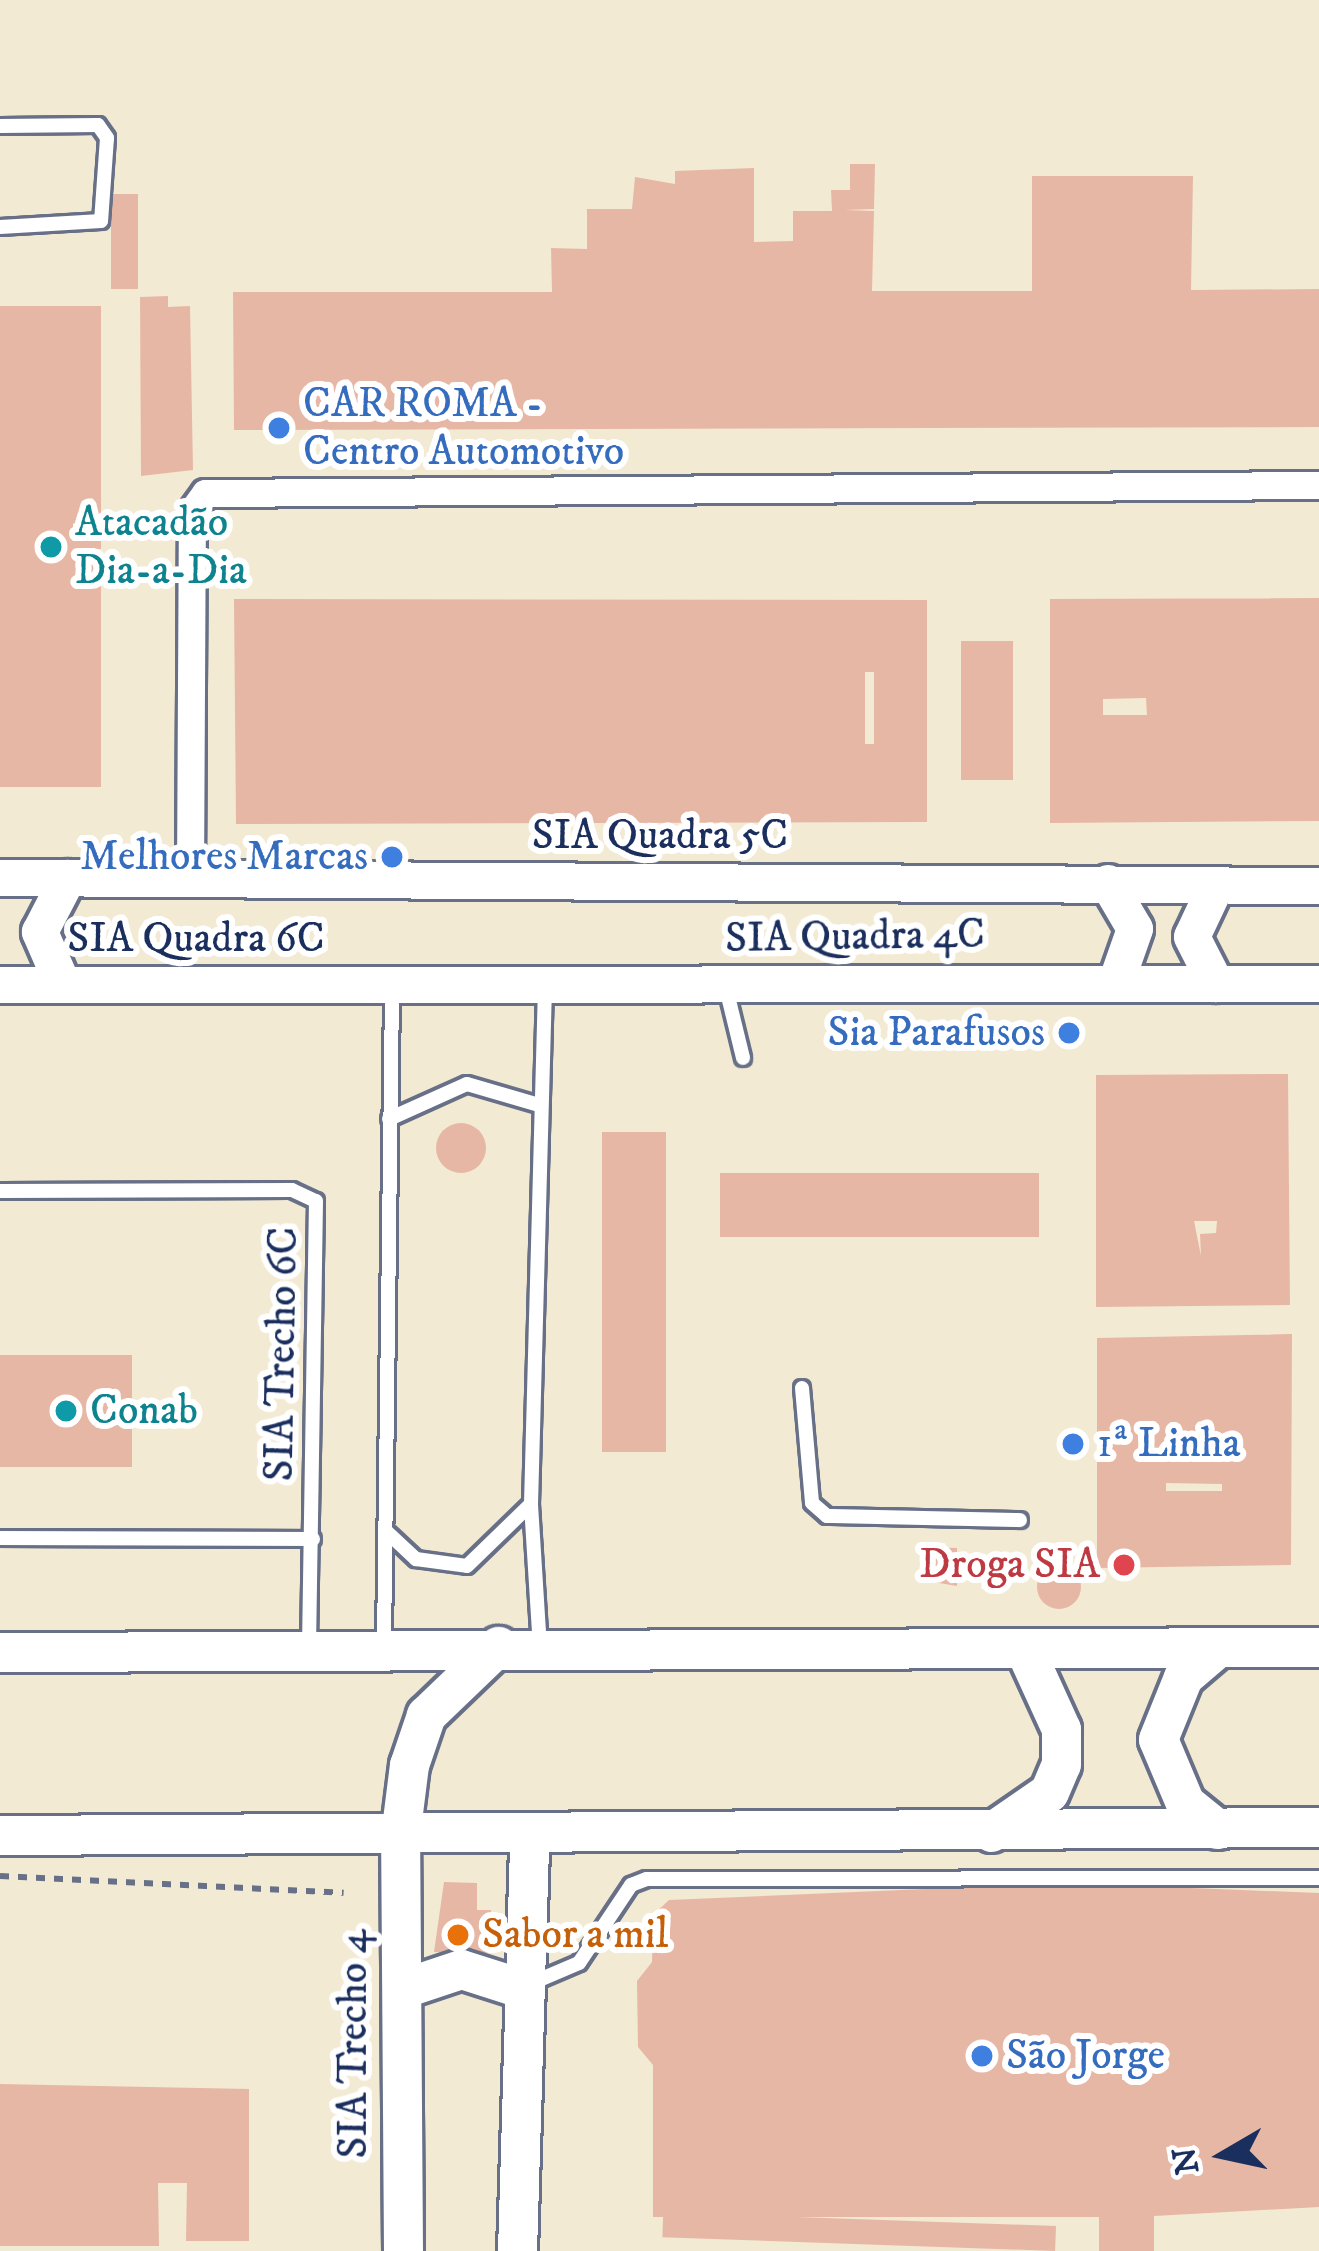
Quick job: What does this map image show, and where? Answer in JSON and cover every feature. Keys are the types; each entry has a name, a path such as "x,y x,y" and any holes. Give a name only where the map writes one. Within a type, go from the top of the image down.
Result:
{"main road":[{"path":"0,1652 309,1646 1319,1647"},
{"name":"SIA Trecho 4","path":"403,2251 400,1836 426,1715 498,1646"},
{"path":"1217,1648 1183,1677 1158,1739 1185,1803 1217,1829"},
{"path":"986,1835 1049,1792 1061,1764 1061,1729 1025,1650"},
{"path":"0,1834 529,1838 1319,1827"},
{"path":"517,2251 521,1988 529,1838"},
{"path":"404,1988 461,1970 521,1988"}],"street":[{"path":"190,879 197,499 1319,485"},
{"name":"SIA Quadra 5C","path":"0,878 1319,886"},
{"path":"63,985 40,932 68,878"},
{"path":"1108,883 1135,929 1117,980"},
{"path":"1216,886 1192,937 1216,984"},
{"name":"SIA Quadra 4C","path":"392,984 1117,980 1319,984"},
{"name":"SIA Quadra 6C","path":"0,985 392,984"}],"lane":[{"path":"0,126 98,125 107,138 101,221 0,227"},
{"path":"726,983 743,1058"},
{"path":"384,1646 392,984"},
{"path":"540,1648 531,1504 544,985"},
{"path":"388,1119 466,1084 539,1105"},
{"name":"SIA Trecho 6C","path":"0,1191 292,1190 316,1201 309,1646"},
{"path":"802,1388 812,1503 827,1516 1019,1520"},
{"path":"387,1532 416,1559 466,1566 531,1504"},
{"name":"SIA Trecho 6C","path":"0,1538 313,1539"},
{"path":"521,1988 579,1963 631,1885 647,1879 1319,1878"}],"path":[{"path":"0,1876 344,1893"}],"building":[{"path":"850,164 875,164 874,209 845,210 874,211 872,291 1032,291 1032,176 1193,176 1191,290 1319,289 1319,427 234,430 233,292 552,292 551,248 587,249 587,209 632,209 635,177 675,184 675,171 754,168 754,242 793,241 793,211 832,211 831,190 850,190"},
{"path":"111,194 138,194 138,289 111,289"},
{"path":"168,296 168,307 190,306 193,470 141,476 140,297"},
{"name":"Atacadão Dia-a-Dia","path":"0,306 101,306 101,787 0,787"},
{"path":"1319,598 1319,821 1050,823 1050,599","holes":["1146,698 1147,715 1103,715 1103,699"]},
{"path":"234,599 927,600 927,822 236,824","holes":["865,672 874,672 874,744 865,744"]},
{"path":"961,641 1013,641 1013,780 961,780"},
{"path":"1288,1074 1290,1305 1096,1307 1096,1075","holes":["1194,1221 1217,1221 1216,1233 1200,1234 1201,1256"]},
{"path":"461,1123 479,1130 486,1148 479,1166 461,1173 443,1166 436,1148 443,1130"},
{"path":"602,1132 666,1132 666,1452 602,1452"},
{"path":"720,1173 1039,1173 1039,1237 720,1237"},
{"path":"1292,1334 1291,1565 1097,1568 1097,1338","holes":["1166,1483 1222,1484 1222,1491 1166,1491"]},
{"name":"Conab","path":"0,1355 132,1355 132,1467 0,1467"},
{"path":"921,1547 957,1548 957,1586 921,1580"},
{"path":"1059,1565 1074,1572 1081,1587 1074,1602 1059,1609 1044,1602 1037,1587 1044,1572"},
{"path":"444,1882 477,1883 477,1910 491,1910 490,1953 434,1952"},
{"name":"São Jorge","path":"1066,1883 1319,1893 1319,2207 1154,2216 1154,2251 1099,2251 1099,2217 653,2217 653,2065 638,2047 637,1981 652,1962 653,1915 669,1900"},
{"path":"0,2084 249,2089 249,2241 186,2241 187,2183 158,2183 159,2246 0,2246"},
{"path":"663,2212 1056,2226 1055,2251 662,2237"}],"place":[{"name":"CAR ROMA - Centro Automotivo","path":"279,428"},
{"name":"Atacadão Dia-a-Dia","path":"51,547"},
{"name":"Melhores Marcas","path":"392,857"},
{"name":"Sia Parafusos","path":"1069,1033"},
{"name":"Conab","path":"66,1411"},
{"name":"1ª Linha","path":"1073,1444"},
{"name":"Droga SIA","path":"1124,1565"},
{"name":"Sabor a mil","path":"458,1935"},
{"name":"São Jorge","path":"982,2056"}]}
